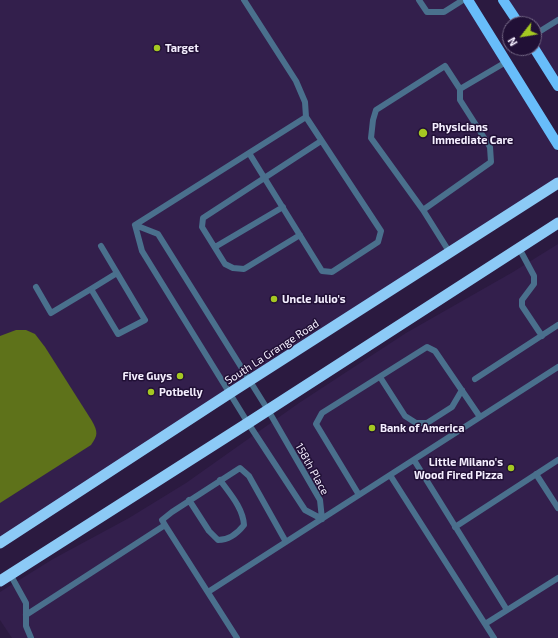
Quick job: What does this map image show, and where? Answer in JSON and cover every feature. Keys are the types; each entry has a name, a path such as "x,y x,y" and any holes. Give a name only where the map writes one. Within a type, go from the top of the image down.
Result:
{"highway":[{"name":"South La Grange Road","path":"0,543 558,184"},
{"path":"0,581 558,224"}],"main road":[{"path":"468,0 558,144"},
{"path":"504,0 514,16"},
{"path":"539,56 558,86"}],"lane":[{"path":"244,0 296,81 305,102 306,117 381,231 378,242 332,272 322,271 249,153"},
{"path":"419,0 427,12 444,12 463,0"},
{"path":"542,31 558,20"},
{"path":"460,89 506,62"},
{"path":"423,210 491,162 490,147 460,100 460,89 445,66 376,110 372,120 371,138 423,210 450,253"},
{"path":"306,117 135,225 142,251 248,423 305,510 322,519"},
{"path":"300,235 244,269 232,268 225,264 202,227 203,218 321,141"},
{"path":"214,247 283,206"},
{"name":"158th Place","path":"135,225 158,234 268,410 320,500 322,519"},
{"path":"91,289 118,334 145,320 101,246"},
{"path":"519,248 534,276 534,284 522,300 522,306 542,336"},
{"path":"36,287 51,313 117,273"},
{"path":"475,379 558,325"},
{"path":"359,495 316,424 322,413 427,347 435,351 480,417"},
{"path":"208,592 558,367"},
{"path":"380,377 405,416 416,423 426,423 452,407 462,390"},
{"path":"414,460 507,610"},
{"path":"455,526 558,460"},
{"path":"237,638 162,520 189,500 240,468 248,476 286,542"},
{"path":"536,474 558,508"},
{"path":"390,475 494,638"},
{"path":"189,500 209,530 218,540 226,540 239,531 244,525 243,516 235,501 220,480"},
{"path":"26,615 165,525"},
{"path":"10,574 26,603 26,626 31,638"},
{"path":"485,624 558,578"}],"shaded area":[{"path":"0,0 463,0 558,152 558,179 0,539"},
{"path":"506,0 558,0 558,81 542,56 542,16 517,16"},
{"path":"558,244 558,638 12,638 0,620 0,592 53,559 129,518 186,483 299,403 406,333 513,272"},
{"path":"16,330 26,330 35,334 45,347 92,421 96,433 95,439 91,445 0,503 0,336"}],"place":[{"name":"Target","path":"157,48"},
{"name":"Physicians Immediate Care","path":"423,133"},
{"name":"Uncle Julio's","path":"274,299"},
{"name":"Five Guys","path":"180,376"},
{"name":"Potbelly","path":"151,392"},
{"name":"Bank of America","path":"372,428"},
{"name":"Little Milano's Wood Fired Pizza","path":"511,468"}]}
